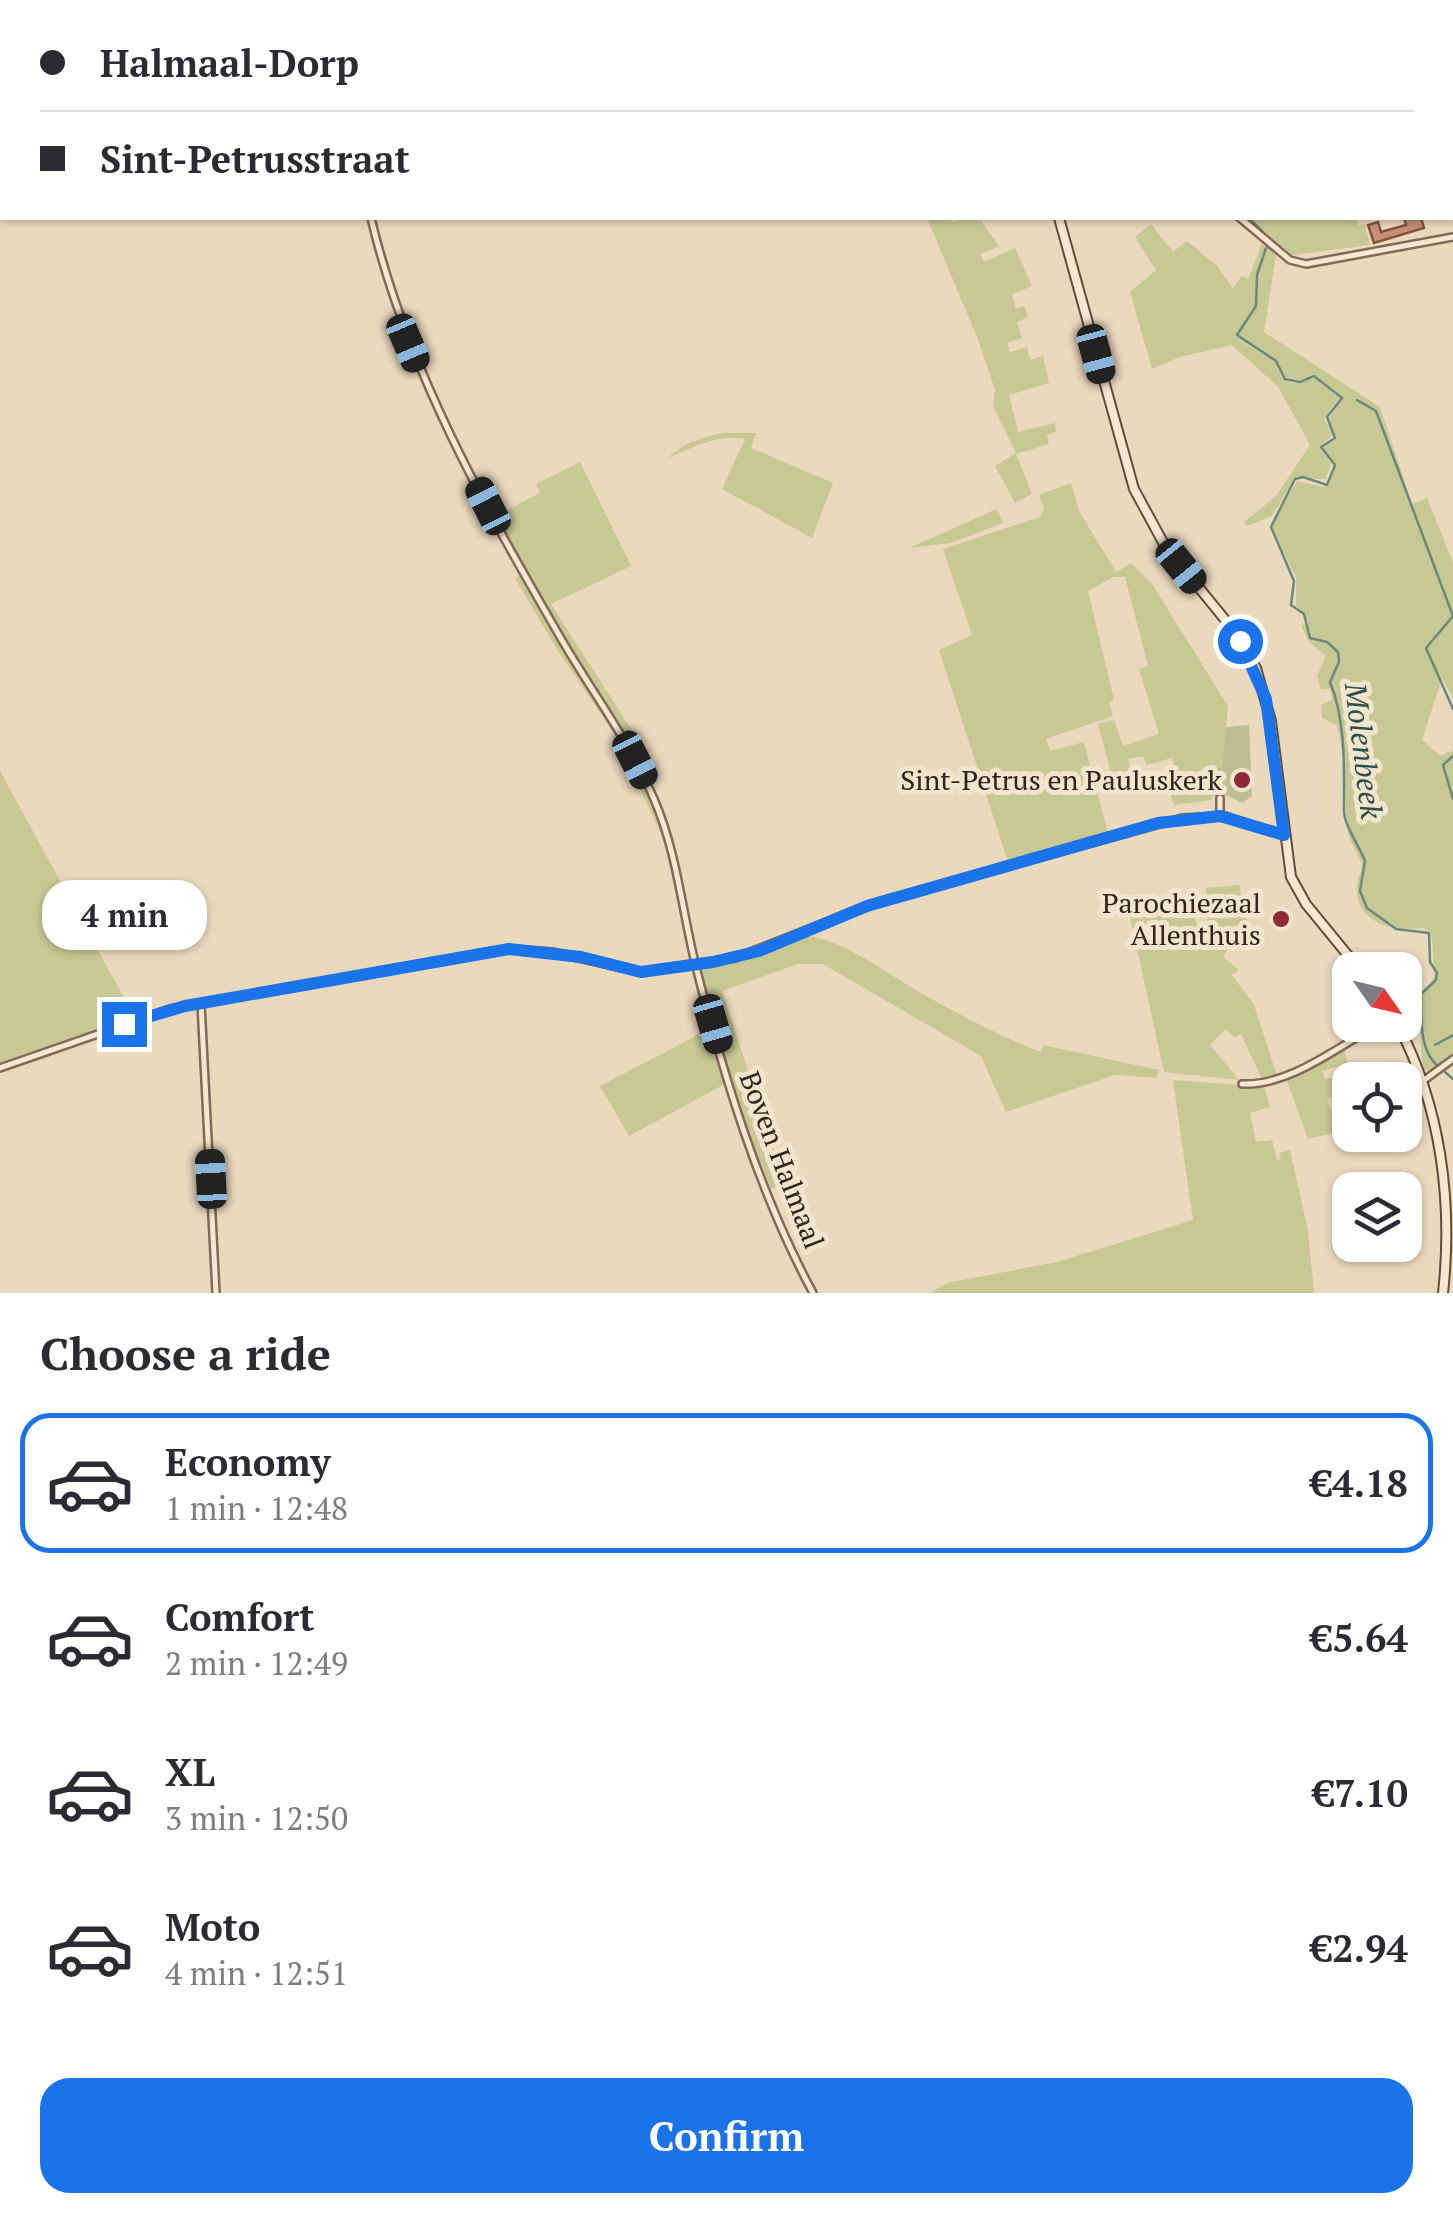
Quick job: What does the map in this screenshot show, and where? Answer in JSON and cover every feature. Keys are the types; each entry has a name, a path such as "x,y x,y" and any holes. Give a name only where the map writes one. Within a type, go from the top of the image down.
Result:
{"street":[{"name":"Boven Halmaal","path":"372,220 391,296 430,396 546,614 613,717 653,797 676,868 696,965 732,1093 814,1293"},
{"path":"1060,220 1139,500 1165,546 1232,628 1262,683 1271,721 1288,868 1300,894 1346,952"},
{"path":"1242,220 1282,254 1306,264 1453,237"},
{"path":"1220,798 1220,816"},
{"path":"0,1068 170,1009 509,949 581,957 641,972 696,965 759,951 881,901 1050,857 1158,823 1220,816 1284,835"},
{"path":"201,1004 216,1293"},
{"path":"1242,1084 1263,1084 1282,1078 1347,1042"},
{"path":"1406,1042 1424,1082 1438,1141 1446,1209 1442,1293"},
{"path":"1424,1082 1453,1059"}],"green space":[{"path":"928,220 980,220 999,246 980,254 984,262 1015,248 1032,286 1012,294 1016,309 1024,306 1028,317 1017,322 1022,338 1007,343 1010,352 1027,347 1030,360 1043,356 1049,383 1009,395 1018,432 1055,423 1056,432 1047,435 1049,444 1016,454 1032,494 1015,503 995,466 1016,453 993,406 995,390"},
{"path":"1249,220 1357,220 1358,226 1365,224 1370,245 1293,255"},
{"path":"1151,224 1173,252 1187,241 1217,266 1233,288 1242,276 1248,279 1262,244 1276,255 1264,332 1380,407 1412,504 1427,498 1453,563 1453,698 1442,678 1422,740 1440,756 1453,750 1453,1054 1435,1072 1425,1070 1421,1042 1422,994 1434,977 1431,933 1424,928 1389,926 1369,917 1362,909 1357,884 1362,865 1348,831 1340,738 1337,725 1322,718 1321,705 1332,700 1330,688 1321,690 1317,676 1326,656 1309,642 1301,626 1309,622 1296,605 1296,577 1271,527 1297,481 1323,487 1329,484 1335,463 1321,448 1336,437 1328,420 1342,397 1315,375 1298,380 1286,377 1273,358 1235,338 1271,359 1290,382 1315,378 1339,398 1324,419 1333,435 1319,447 1331,463 1326,479 1295,478 1272,516 1247,526 1244,522 1276,496 1310,445 1279,388 1232,345 1180,357 1152,369 1130,292 1156,270 1135,237"},
{"path":"722,433 756,433 751,448 833,483 812,538 722,489 745,439 714,440 668,458 686,445"},
{"path":"580,462 631,566 551,604 631,729 652,780 648,781 614,714 545,607 541,609 634,757 662,819 668,849 614,733 556,648 515,578 527,573 493,507 497,505 502,513 540,493 536,484"},
{"path":"1071,483 1080,513 1116,572 1131,563 1152,584 1228,706 1222,767 1211,769 1212,800 1174,805 1164,777 1176,773 1172,758 1147,765 1143,756 1128,759 1133,775 1113,781 1098,724 1114,720 1123,746 1159,734 1139,669 1148,666 1125,577 1113,577 1088,591 1114,700 1109,702 1113,716 1046,739 1050,751 1084,742 1109,837 1009,865 939,650 972,635 943,549 1040,517 1044,509 1039,495"},
{"path":"997,509 1003,523 951,543 909,548"},
{"path":"1249,725 1252,796 1242,803 1229,796 1211,796 1211,768 1222,767 1226,727"},
{"path":"0,771 135,1018 0,1066"},
{"path":"1239,885 1247,920 1223,957 1239,970 1232,975 1254,1005 1277,1076 1263,1081 1241,1034 1234,1037 1226,1029 1210,1045 1239,1080 1164,1072 1127,903 1192,894 1196,924 1207,923 1206,888"},
{"path":"802,936 847,949 950,1009 1025,1046 1041,1052 1043,1045 1159,1070 1157,1078 1115,1075 1006,1112 981,1056 823,964 798,964 722,991 785,1184 771,1189 735,1097 701,971 758,955"},
{"path":"711,1028 725,1084 629,1136 600,1086"},
{"path":"1344,1049 1347,1062 1332,1062 1332,1068 1322,1071 1325,1079 1332,1078 1332,1097 1327,1098 1332,1133 1308,1139 1286,1078"},
{"path":"1173,1080 1264,1087 1270,1107 1250,1113 1256,1142 1272,1140 1277,1160 1281,1159 1279,1153 1290,1150 1308,1231 1314,1293 930,1293 947,1283 1057,1262 1193,1220"}],"building":[{"path":"1405,220 1422,220 1424,228 1374,243 1368,225 1378,222 1381,232 1406,225"}],"waterway":[{"name":"Molenbeek","path":"1251,220 1263,232"},
{"name":"Molenbeek","path":"1266,248 1257,275 1256,306 1237,335 1276,361 1285,379 1300,382 1314,376 1342,398 1327,417 1335,438 1321,447 1335,465 1327,485 1303,477 1295,479 1271,527 1294,581 1291,605 1304,614 1310,638 1327,642 1338,652 1339,662 1330,682 1341,728 1344,815 1365,861 1360,891 1367,908 1396,929 1429,933 1430,962 1437,973 1436,980 1421,994 1422,1024 1427,1052 1439,1067"},
{"path":"1357,400 1376,411 1453,616 1426,648 1453,709"},
{"path":"1453,756 1443,765 1453,799"},
{"path":"1435,1045 1453,1035"},
{"name":"Molenbeek","path":"1445,1072 1453,1079"}],"place":[{"name":"Sint-Petrus en Pauluskerk","path":"1242,780"},
{"name":"Parochiezaal Allenthuis","path":"1281,919"}],"route":[{"path":"124,1024 185,1006 509,949 581,957 641,972 713,962 759,951 867,906 1043,859 1158,823 1225,816 1284,835 1271,721 1262,683 1240,641"}]}
